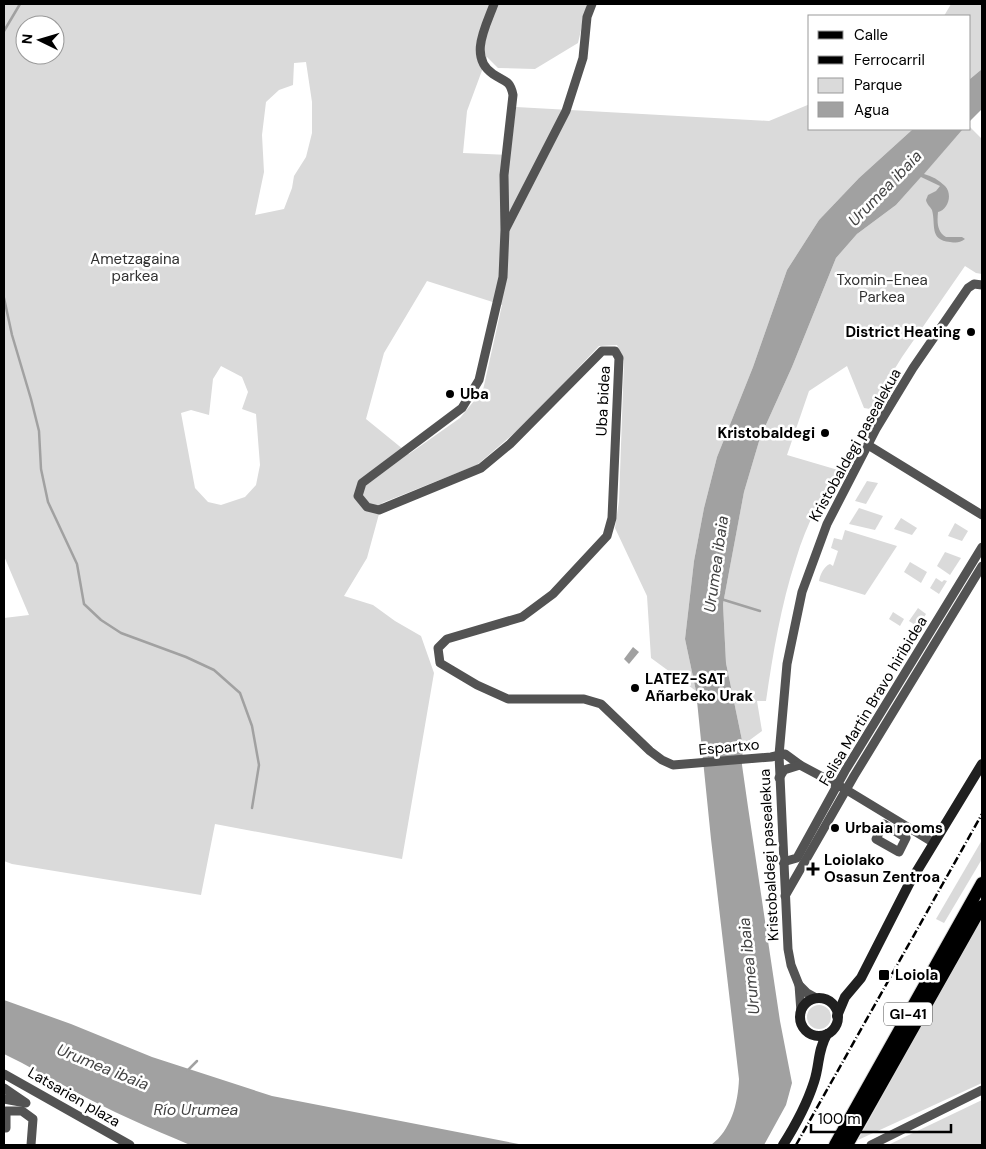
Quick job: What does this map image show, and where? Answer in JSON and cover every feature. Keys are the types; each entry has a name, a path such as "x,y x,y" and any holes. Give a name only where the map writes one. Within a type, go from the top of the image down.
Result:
{"main road":[{"path":"809,1033 818,1036 827,1034 834,1028 842,1003 864,973 894,913 982,764"},
{"name":"GI-41","path":"835,1145 982,883"},
{"name":"GI-41","path":"847,1145 982,906"},
{"path":"818,1058 809,1033 800,1021 800,1012 805,1004 849,992"},
{"path":"820,999 835,1007 837,1016"},
{"path":"783,1145 797,1121 812,1088 817,1073 818,1058 827,1034"}],"street":[{"name":"Uba bidea","path":"494,4 479,50 483,64 492,74 506,81 511,86 513,96 504,176 505,230 503,277 479,380 462,408 362,483 358,496 367,507 379,510 481,468 510,444 602,351 615,350 619,358 612,518 607,536 553,594 522,617 447,638 438,648 440,663 477,685 508,699 584,699 601,704 650,751 662,760 674,765 681,765"},
{"name":"Uba bidea","path":"505,230 566,111 583,58 587,17 592,4"},
{"name":"Kristobaldegi pasealekua","path":"800,1012 799,985 788,954 779,755 788,664 802,592 827,524 868,445 913,368 968,288 974,284 982,285"},
{"path":"868,445 982,514"},
{"name":"Felisa Martin Bravo hiribidea","path":"783,862 797,858 842,787 982,548"},
{"path":"785,896 842,787 982,566"},
{"path":"779,755 785,754 800,765 842,787 934,843"},
{"name":"Espartxo","path":"681,765 779,755"},
{"path":"779,778 784,770 800,765"},
{"path":"799,985 807,993 820,999"},
{"name":"Latsarien plaza","path":"4,1074 130,1145"},
{"name":"Latsarien plaza","path":"4,1088 26,1103 4,1099"},
{"path":"871,1145 982,1090"},
{"path":"4,1128 6,1128 6,1111 22,1110 33,1119 31,1145"}],"green space":[{"name":"Ametzagaina parkea","path":"4,4 587,4 578,43 535,69 498,68 487,57 467,111 463,153 510,155 516,107 769,121 808,105 808,130 912,130 859,178 819,220 787,270 753,367 717,457 704,508 694,561 685,639 696,691 651,658 647,596 615,528 619,501 624,361 617,345 599,346 525,424 477,465 382,503 367,558 344,596 373,605 395,621 421,636 434,673 402,859 215,824 201,895 12,864 4,861 4,618 29,615 4,556","holes":["306,62 312,102 312,133 306,157 294,176 292,188 284,209 255,215 264,172 262,135 266,102 279,90 293,85 294,63","427,281 502,305 483,390 460,418 409,454 366,419 384,353","221,366 242,377 248,392 242,409 256,414 260,465 256,485 245,497 221,505 208,502 195,488 181,413 191,410 209,415 213,379"]},
{"path":"951,4 982,4 982,69 971,78 971,15 945,15"},
{"name":"Txomin-Enea Parkea","path":"971,128 982,139 982,274 976,273 965,266 902,357 870,409 864,408 847,366 809,391 787,455 838,470 835,479 831,478 803,538 791,576 778,629 766,701 757,701 762,731 743,745 726,663 723,604 744,492 760,438 792,367 836,258 857,234 896,205 962,130 971,130"},
{"path":"867,481 878,483 866,504 855,501"},
{"path":"859,508 883,516 875,530 849,524"},
{"path":"901,518 917,528 912,535 894,529"},
{"path":"955,523 968,531 962,541 948,536"},
{"path":"845,530 897,546 865,595 819,581 826,567 830,564 833,566 838,551 831,548 834,538 842,540"},
{"path":"945,552 961,558 950,575 937,566"},
{"path":"910,562 927,572 921,583 904,572"},
{"path":"936,578 942,582 944,580 947,581 939,594 930,588"},
{"path":"918,608 926,614 918,627 909,621"},
{"path":"893,612 904,619 900,626 889,619"},
{"path":"982,840 982,859 944,923 936,919"},
{"path":"982,917 982,1083 858,1140"},
{"path":"819,1005 828,1008 831,1017 828,1026 819,1029 810,1026 807,1017 810,1008"},
{"path":"982,1100 982,1145 888,1145"}],"water":[{"path":"982,69 982,109 971,120 971,78"},
{"name":"Urumea ibaia","path":"912,130 962,130 924,174 940,182 949,193 947,205 942,211 938,212 939,230 946,237 962,237 965,239 958,242 950,242 943,241 936,235 932,210 926,200 928,195 936,191 940,186 921,177 896,205 857,234 836,258 792,367 760,438 744,492 723,604 726,663 743,745 742,765 748,807 780,1021 792,1083 786,1105 764,1145 711,1145 724,1132 732,1116 737,1098 739,1079 696,691 685,639 694,561 704,508 717,457 753,367 787,270 819,220 859,178"},
{"path":"633,647 639,652 629,664 624,659"},
{"name":"Río Urumea","path":"4,1000 71,1024 152,1057 272,1096 524,1145 190,1145 101,1105 4,1054"}],"waterway":[{"path":"4,31 20,4"},
{"path":"4,298 12,335 39,431 41,469 48,502 77,564 84,604 101,620 121,633 186,657 214,670 240,693 252,726 259,765 252,808"},
{"name":"Urumea ibaia","path":"721,599 760,611"},
{"path":"187,1071 197,1061"}],"railway":[{"path":"796,1145 982,814"}],"place":[{"name":"District Heating","path":"971,332"},
{"name":"Uba","path":"450,394"},
{"name":"Kristobaldegi","path":"825,433"},
{"name":"LATEZ-SAT Añarbeko Urak","path":"635,688"},
{"name":"Urbaia rooms","path":"835,828"},
{"name":"Loiolako Osasun Zentroa","path":"813,869"},
{"name":"Loiola","path":"884,975"}]}
